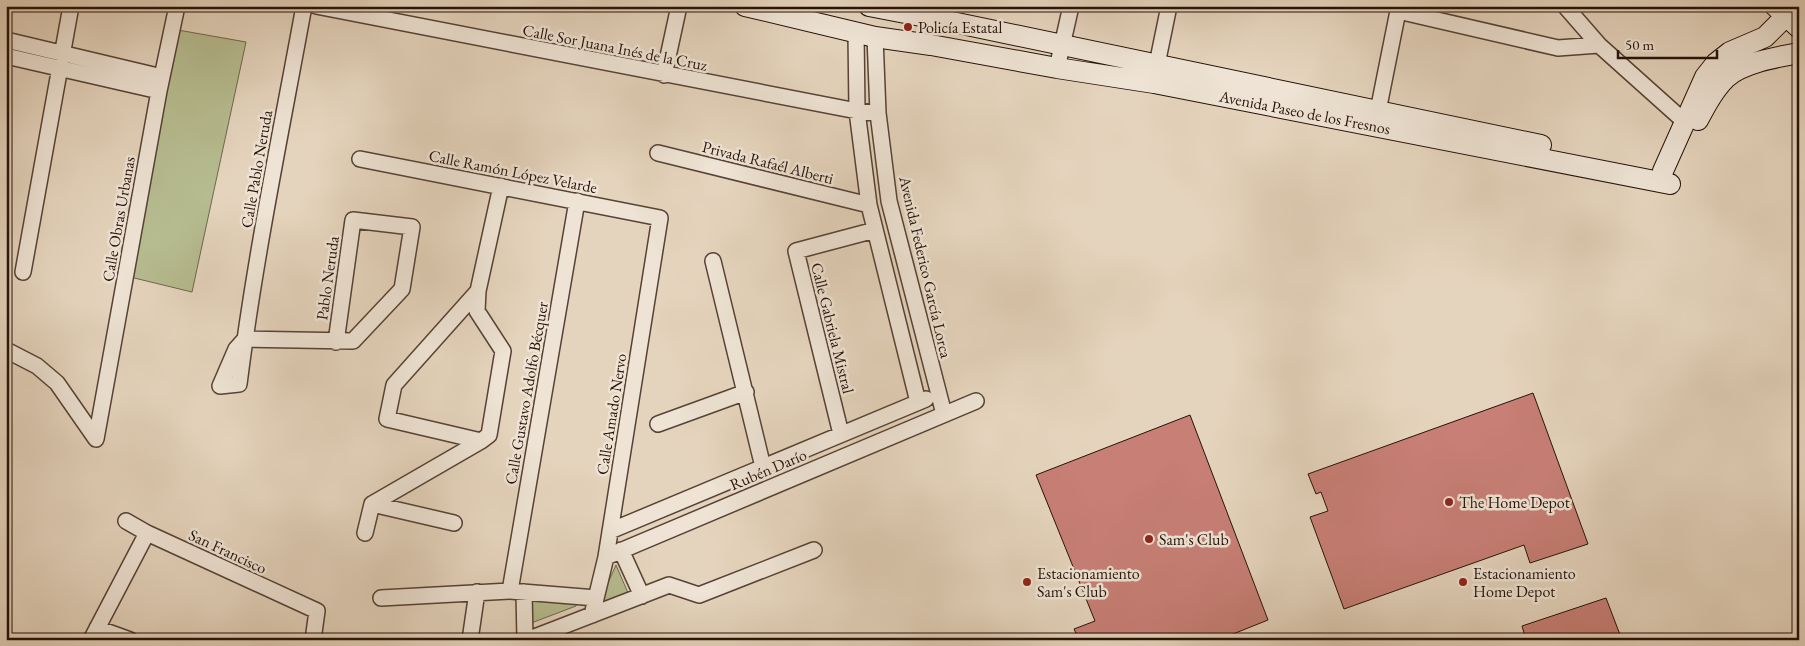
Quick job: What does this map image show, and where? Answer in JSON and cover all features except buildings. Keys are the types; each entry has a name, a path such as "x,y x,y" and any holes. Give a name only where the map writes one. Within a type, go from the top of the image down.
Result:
{"street":[{"path":"23,272 71,6"},
{"name":"Calle Obras Urbanas","path":"6,350 37,366 58,383 96,439 176,6"},
{"name":"Calle Pablo Neruda","path":"245,339 304,6"},
{"name":"Calle Sor Juana Inés de la Cruz","path":"316,6 664,75 857,111 878,113"},
{"path":"664,75 679,6"},
{"name":"Avenida Paseo de los Fresnos","path":"745,6 875,37 931,45 1057,68 1155,74"},
{"name":"Avenida Paseo de los Fresnos","path":"868,6 959,15 1155,74 1666,177"},
{"path":"1057,68 1071,6"},
{"path":"1155,74 1169,6"},
{"path":"1565,6 1599,45 1685,122"},
{"path":"1376,118 1399,9 1425,11 1558,48 1599,45"},
{"path":"931,45 937,13"},
{"path":"951,49 959,15"},
{"path":"1666,177 1685,122 1705,77 1716,63 1730,52 1765,37 1786,17"},
{"path":"856,33 857,111 869,205 918,402"},
{"name":"Avenida Federico García Lorca","path":"875,37 878,113 889,201 944,414"},
{"path":"6,40 61,61"},
{"path":"1666,177 1714,92 1727,77 1743,67 1799,53"},
{"path":"6,56 61,61 161,84"},
{"name":"Privada Rafaél Alberti","path":"658,153 869,205"},
{"name":"Calle Ramón López Velarde","path":"360,159 660,218"},
{"path":"365,533 372,504 489,435 503,351 477,311 478,290 501,186"},
{"name":"Calle Gustavo Adolfo Bécquer","path":"517,591 577,201"},
{"name":"Calle Amado Nervo","path":"592,615 606,557 660,218"},
{"name":"Pablo Neruda","path":"245,339 336,342 353,341 402,289 412,227 353,220 336,342"},
{"name":"Calle Gabriela Mistral","path":"841,434 796,251 875,230"},
{"path":"713,261 763,467"},
{"path":"478,290 394,385 387,419 481,441"},
{"path":"658,424 746,392"},
{"name":"Rubén Darío","path":"610,531 939,394"},
{"name":"Rubén Darío","path":"606,557 976,401"},
{"path":"372,504 454,523"},
{"name":"San Francisco","path":"126,521 317,611 313,640"},
{"path":"130,640 94,634 148,533"},
{"path":"621,550 642,596"},
{"path":"517,591 526,640 669,585 699,595 814,550"},
{"path":"381,598 517,591 596,598"},
{"path":"470,640 477,592"}],"green space":[{"path":"178,30 246,42 192,292 126,276"},
{"path":"616,565 628,593 599,603"},
{"path":"527,597 578,599 576,606 526,625"}],"place":[{"name":"Policía Estatal","path":"908,27"},
{"name":"The Home Depot","path":"1449,502"},
{"name":"Sam's Club","path":"1149,539"},
{"name":"Estacionamiento Sam's Club","path":"1027,582"},
{"name":"Estacionamiento Home Depot","path":"1463,582"}]}
